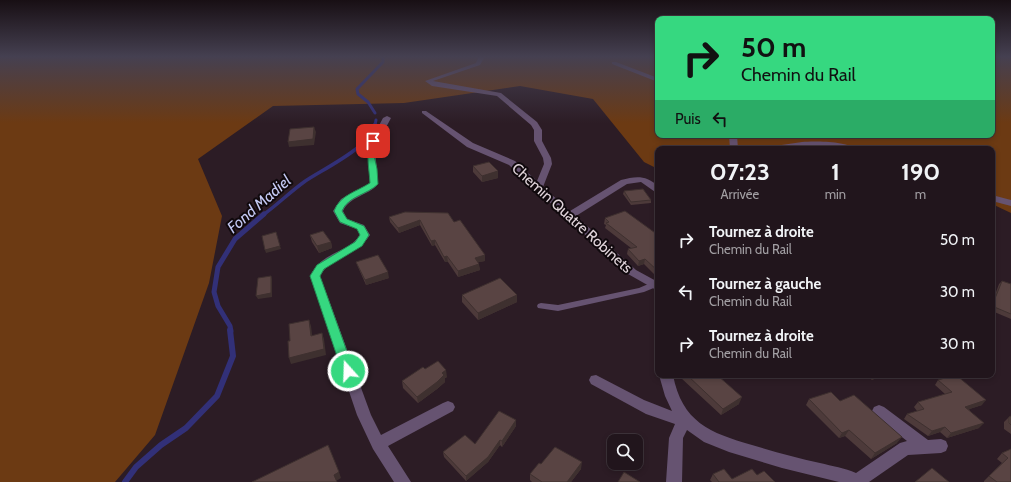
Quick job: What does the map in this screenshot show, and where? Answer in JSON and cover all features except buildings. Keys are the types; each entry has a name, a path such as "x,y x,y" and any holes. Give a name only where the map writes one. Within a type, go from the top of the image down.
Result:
{"street":[{"path":"436,78 428,81 432,84 499,94 534,124 538,130 538,141 547,158 548,164 539,187"},
{"name":"Chemin Quatre Robinets","path":"424,112 471,146 480,151 512,162 632,272 655,285"},
{"path":"387,118 371,148 374,184 346,199 340,205 338,211 343,221 361,228 365,235 358,244 320,267 315,276 364,415 378,444 403,482"},
{"path":"784,146 796,143 807,143 829,146"},
{"path":"570,215 624,182 636,178 648,180 655,188"},
{"path":"995,199 1011,203"},
{"path":"667,378 675,404 686,420 703,434 726,444 774,459 849,477 858,482 905,448 934,446 879,411"},
{"path":"596,380 655,413 671,418 686,420"},
{"path":"378,444 448,407"},
{"path":"674,482 676,438 680,428 686,420"}],"lane":[{"path":"542,306 558,308 565,307 655,286"}],"shaded area":[{"path":"0,78 655,78 655,138 995,138 995,78 1011,78 1011,213 995,205 995,146 655,146 655,168 644,162 593,99 520,86 404,103 273,106 198,159 222,216 209,283 155,435 115,482 0,482"}],"waterway":[{"name":"Fond Madiel","path":"367,78 357,89 358,94 368,102 375,113"},
{"name":"Fond Madiel","path":"375,125 376,120"},
{"name":"Fond Madiel","path":"263,215 304,182 356,149 372,132 375,124"},
{"name":"Fond Madiel","path":"231,331 230,326 218,306 214,292 218,267 235,239 264,214"},
{"name":"Fond Madiel","path":"125,482 136,467 161,445 186,428 217,396 233,356 230,330"}],"route":[{"path":"348,371 315,276 320,267 326,262 363,240 365,235 364,231 361,228 343,221 338,211 340,205 346,199 374,184 370,155 373,141"}]}
